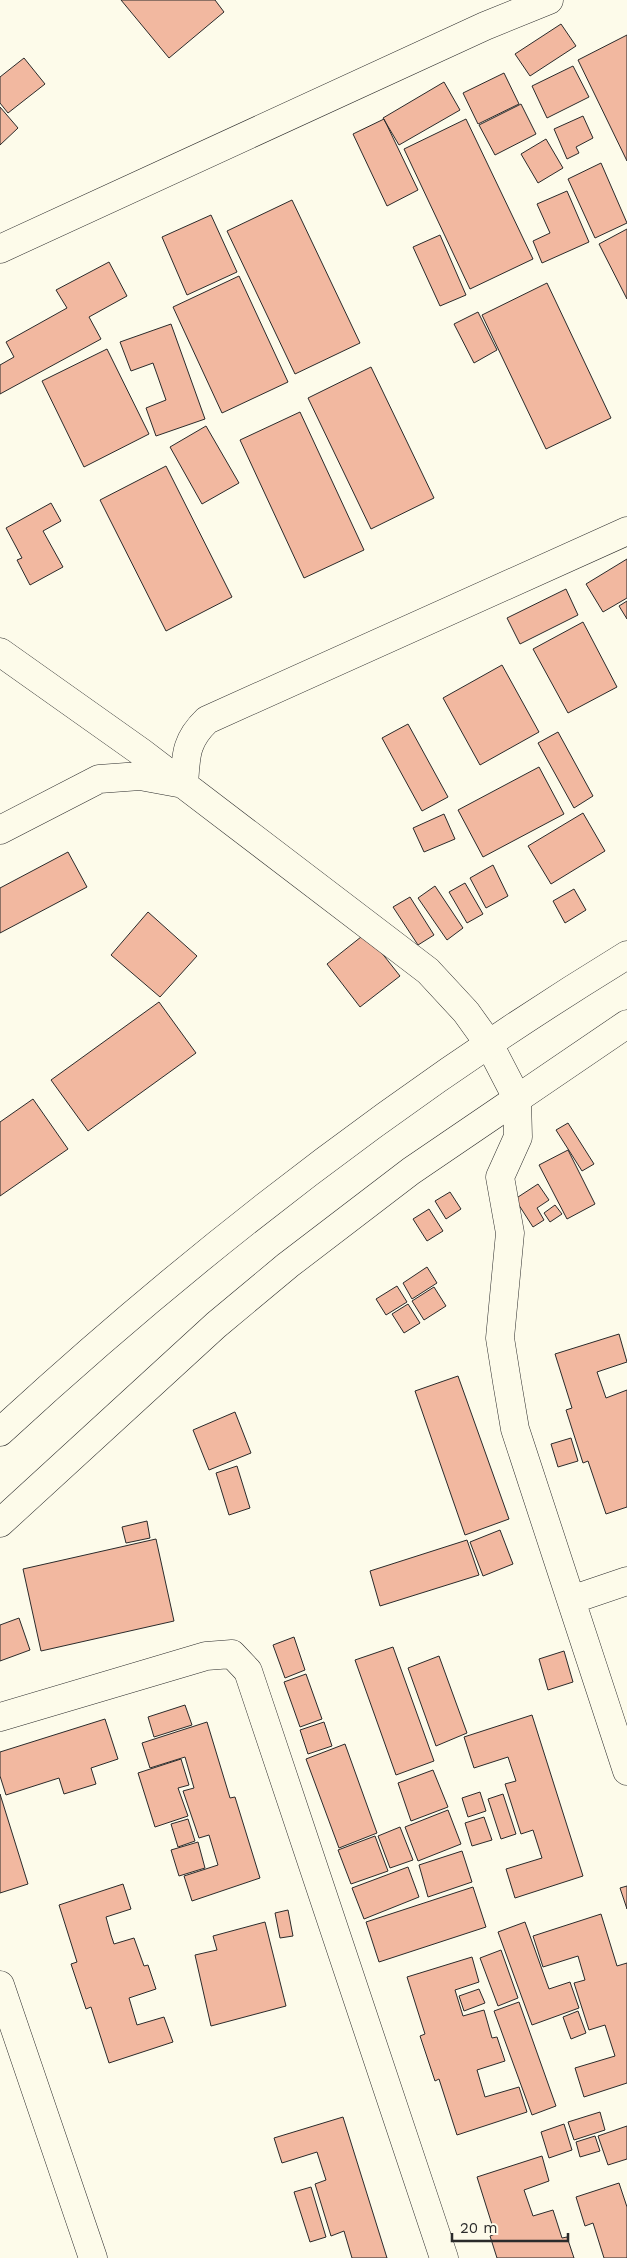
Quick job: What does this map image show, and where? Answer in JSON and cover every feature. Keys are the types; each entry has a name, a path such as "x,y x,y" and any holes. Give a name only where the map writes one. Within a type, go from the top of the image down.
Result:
{"main road":[{"path":"0,250 485,26 549,0"},
{"path":"184,785 186,751 195,732 207,720 627,531"},
{"path":"0,652 184,785 428,971 466,1012 489,1044 518,1098 518,1137 500,1177 510,1234 500,1338 514,1428 627,1771"},
{"path":"0,830 99,779 140,776 184,785"},
{"path":"0,1432 116,1330 242,1226 325,1161 550,1002 627,956"},
{"path":"0,1523 202,1339 288,1264 411,1171 627,1024"},
{"path":"571,1600 627,1581"},
{"path":"0,1717 206,1656 232,1654 248,1671 444,2258"},
{"path":"0,1985 93,2258"}],"building":[{"path":"121,0 215,0 224,12 169,58"},
{"path":"561,24 576,46 530,76 515,54"},
{"path":"627,35 627,161 578,60"},
{"path":"24,58 45,84 8,113 0,103 0,77"},
{"path":"573,66 589,97 547,118 532,86"},
{"path":"504,73 519,104 478,124 463,93"},
{"path":"444,82 460,110 399,145 383,118"},
{"path":"521,104 536,134 495,155 479,125"},
{"path":"0,107 18,128 0,145"},
{"path":"583,116 593,138 576,147 579,153 567,159 554,129"},
{"path":"384,119 418,190 387,206 353,134"},
{"path":"466,119 533,259 470,289 404,149"},
{"path":"546,139 563,168 538,183 521,154"},
{"path":"601,163 627,223 595,238 568,179"},
{"path":"567,191 589,242 542,263 533,241 550,233 537,204"},
{"path":"292,200 360,343 295,374 227,231"},
{"path":"211,215 237,272 187,295 162,237"},
{"path":"627,229 627,299 599,244"},
{"path":"440,235 466,295 440,306 413,247"},
{"path":"109,262 127,296 89,317 101,339 0,394 0,365 14,357 6,342 67,308 56,290"},
{"path":"239,276 288,382 222,413 173,307"},
{"path":"547,283 611,418 546,449 482,315"},
{"path":"478,312 497,350 474,363 454,324"},
{"path":"171,324 205,419 156,436 146,408 166,400 153,363 131,371 120,342"},
{"path":"107,349 149,434 84,467 42,381"},
{"path":"371,367 434,498 371,529 308,398"},
{"path":"300,412 364,550 304,578 240,440"},
{"path":"206,426 239,483 202,504 170,447"},
{"path":"166,466 232,597 166,631 100,500"},
{"path":"51,503 61,521 43,531 63,567 30,585 17,560 22,558 6,528"},
{"path":"627,559 627,598 603,612 586,584"},
{"path":"566,589 578,615 520,644 507,618"},
{"path":"627,601 627,619 619,606"},
{"path":"583,622 617,687 568,713 533,649"},
{"path":"502,665 539,732 480,765 443,698"},
{"path":"408,724 448,797 422,811 382,738"},
{"path":"558,732 593,796 574,808 538,743"},
{"path":"539,767 564,814 483,857 458,810"},
{"path":"583,813 605,851 551,884 528,846"},
{"path":"444,814 455,839 424,852 413,828"},
{"path":"68,852 87,887 0,933 0,888"},
{"path":"493,865 508,896 486,908 470,878"},
{"path":"465,883 483,914 467,923 449,892"},
{"path":"435,886 463,928 447,940 418,898"},
{"path":"574,889 586,910 565,923 553,901"},
{"path":"410,897 434,935 418,945 393,907"},
{"path":"148,912 197,956 160,997 111,955"},
{"path":"366,933 400,976 360,1007 327,964"},
{"path":"159,1002 196,1053 88,1131 51,1080"},
{"path":"33,1099 68,1149 0,1196 0,1122"},
{"path":"568,1123 594,1164 582,1171 556,1130"},
{"path":"568,1150 595,1204 567,1219 539,1165"},
{"path":"538,1184 549,1200 537,1208 544,1220 533,1227 515,1199"},
{"path":"450,1192 461,1209 446,1219 435,1201"},
{"path":"555,1205 562,1214 550,1222 544,1213"},
{"path":"429,1209 443,1231 427,1241 413,1219"},
{"path":"427,1267 437,1283 412,1299 403,1283"},
{"path":"397,1286 407,1302 386,1315 376,1299"},
{"path":"434,1287 446,1306 424,1320 412,1301"},
{"path":"408,1304 420,1323 404,1333 392,1314"},
{"path":"619,1334 627,1362 597,1372 606,1398 627,1390 627,1507 606,1514 588,1461 583,1463 566,1410 572,1408 555,1354"},
{"path":"458,1376 509,1519 465,1535 415,1391"},
{"path":"235,1412 251,1453 209,1470 193,1430"},
{"path":"571,1438 578,1461 558,1467 551,1444"},
{"path":"237,1466 250,1508 229,1515 216,1473"},
{"path":"147,1521 150,1538 126,1543 122,1527"},
{"path":"500,1530 513,1564 483,1576 470,1542"},
{"path":"156,1539 174,1621 41,1651 23,1569"},
{"path":"467,1540 479,1575 380,1606 370,1571"},
{"path":"19,1618 30,1650 0,1661 0,1625"},
{"path":"294,1637 305,1670 285,1678 273,1645"},
{"path":"393,1647 434,1761 396,1775 355,1660"},
{"path":"564,1651 573,1682 548,1690 539,1659"},
{"path":"439,1656 467,1733 436,1746 408,1668"},
{"path":"306,1674 322,1719 300,1727 284,1682"},
{"path":"185,1705 192,1725 154,1737 148,1717"},
{"path":"532,1715 583,1876 515,1898 506,1869 542,1858 533,1830 521,1834 505,1784 516,1781 508,1757 474,1768 464,1737"},
{"path":"105,1719 118,1759 91,1768 96,1784 64,1794 59,1778 6,1795 0,1776 0,1752"},
{"path":"207,1722 230,1798 235,1797 260,1878 192,1901 184,1876 218,1865 209,1835 199,1838 183,1791 194,1788 185,1757 150,1768 142,1743"},
{"path":"324,1722 332,1746 308,1754 300,1730"},
{"path":"345,1744 377,1833 339,1848 306,1759"},
{"path":"181,1759 189,1785 178,1788 188,1816 155,1827 138,1773"},
{"path":"433,1770 448,1807 411,1821 398,1783"},
{"path":"480,1792 486,1811 468,1817 462,1798"},
{"path":"0,1794 28,1884 0,1893"},
{"path":"503,1794 516,1834 501,1839 488,1799"},
{"path":"448,1810 461,1844 418,1861 405,1827"},
{"path":"484,1817 492,1840 472,1846 465,1823"},
{"path":"188,1819 195,1841 178,1847 171,1824"},
{"path":"400,1827 413,1860 390,1868 378,1836"},
{"path":"375,1836 388,1871 351,1884 338,1850"},
{"path":"198,1842 205,1868 179,1876 171,1850"},
{"path":"462,1851 472,1882 428,1897 419,1865"},
{"path":"408,1867 419,1897 364,1919 352,1888"},
{"path":"123,1884 131,1909 106,1917 111,1935 114,1944 134,1938 144,1966 148,1965 156,1989 129,1998 137,2025 164,2017 173,2042 109,2063 91,2007 86,2009 71,1964 77,1962 59,1905"},
{"path":"627,1886 627,1909 620,1888"},
{"path":"473,1887 486,1927 379,1962 366,1922"},
{"path":"288,1910 293,1936 280,1938 275,1913"},
{"path":"601,1914 617,1966 627,1963 627,2083 584,2097 575,2068 615,2056 605,2025 589,2030 574,1983 585,1980 578,1956 543,1967 533,1936"},
{"path":"265,1922 286,2006 211,2026 195,1955 217,1950 213,1936"},
{"path":"525,1922 549,1989 570,1982 579,2008 532,2025 498,1932"},
{"path":"501,1950 518,1998 498,2006 480,1958"},
{"path":"472,1957 479,1982 455,1990 463,2016 484,2010 492,2038 497,2037 505,2061 477,2070 485,2097 519,2087 527,2112 457,2135 439,2079 435,2081 420,2036 425,2034 407,1977"},
{"path":"479,1989 485,2003 464,2011 459,1996"},
{"path":"519,2002 556,2106 532,2115 494,2011"},
{"path":"578,2011 586,2033 571,2039 563,2017"},
{"path":"600,2112 605,2130 574,2140 568,2122"},
{"path":"343,2117 387,2258 352,2258 344,2231 331,2236 315,2184 326,2180 317,2152 282,2163 274,2138"},
{"path":"564,2124 572,2150 549,2158 541,2132"},
{"path":"627,2126 627,2159 608,2165 598,2136"},
{"path":"595,2136 600,2151 580,2157 576,2142"},
{"path":"542,2156 549,2181 524,2190 533,2216 553,2210 562,2238 567,2237 574,2258 497,2258 490,2236 495,2234 477,2177"},
{"path":"619,2183 627,2207 627,2258 604,2258 593,2223 585,2226 576,2197"},
{"path":"311,2187 326,2237 310,2242 294,2192"}]}
